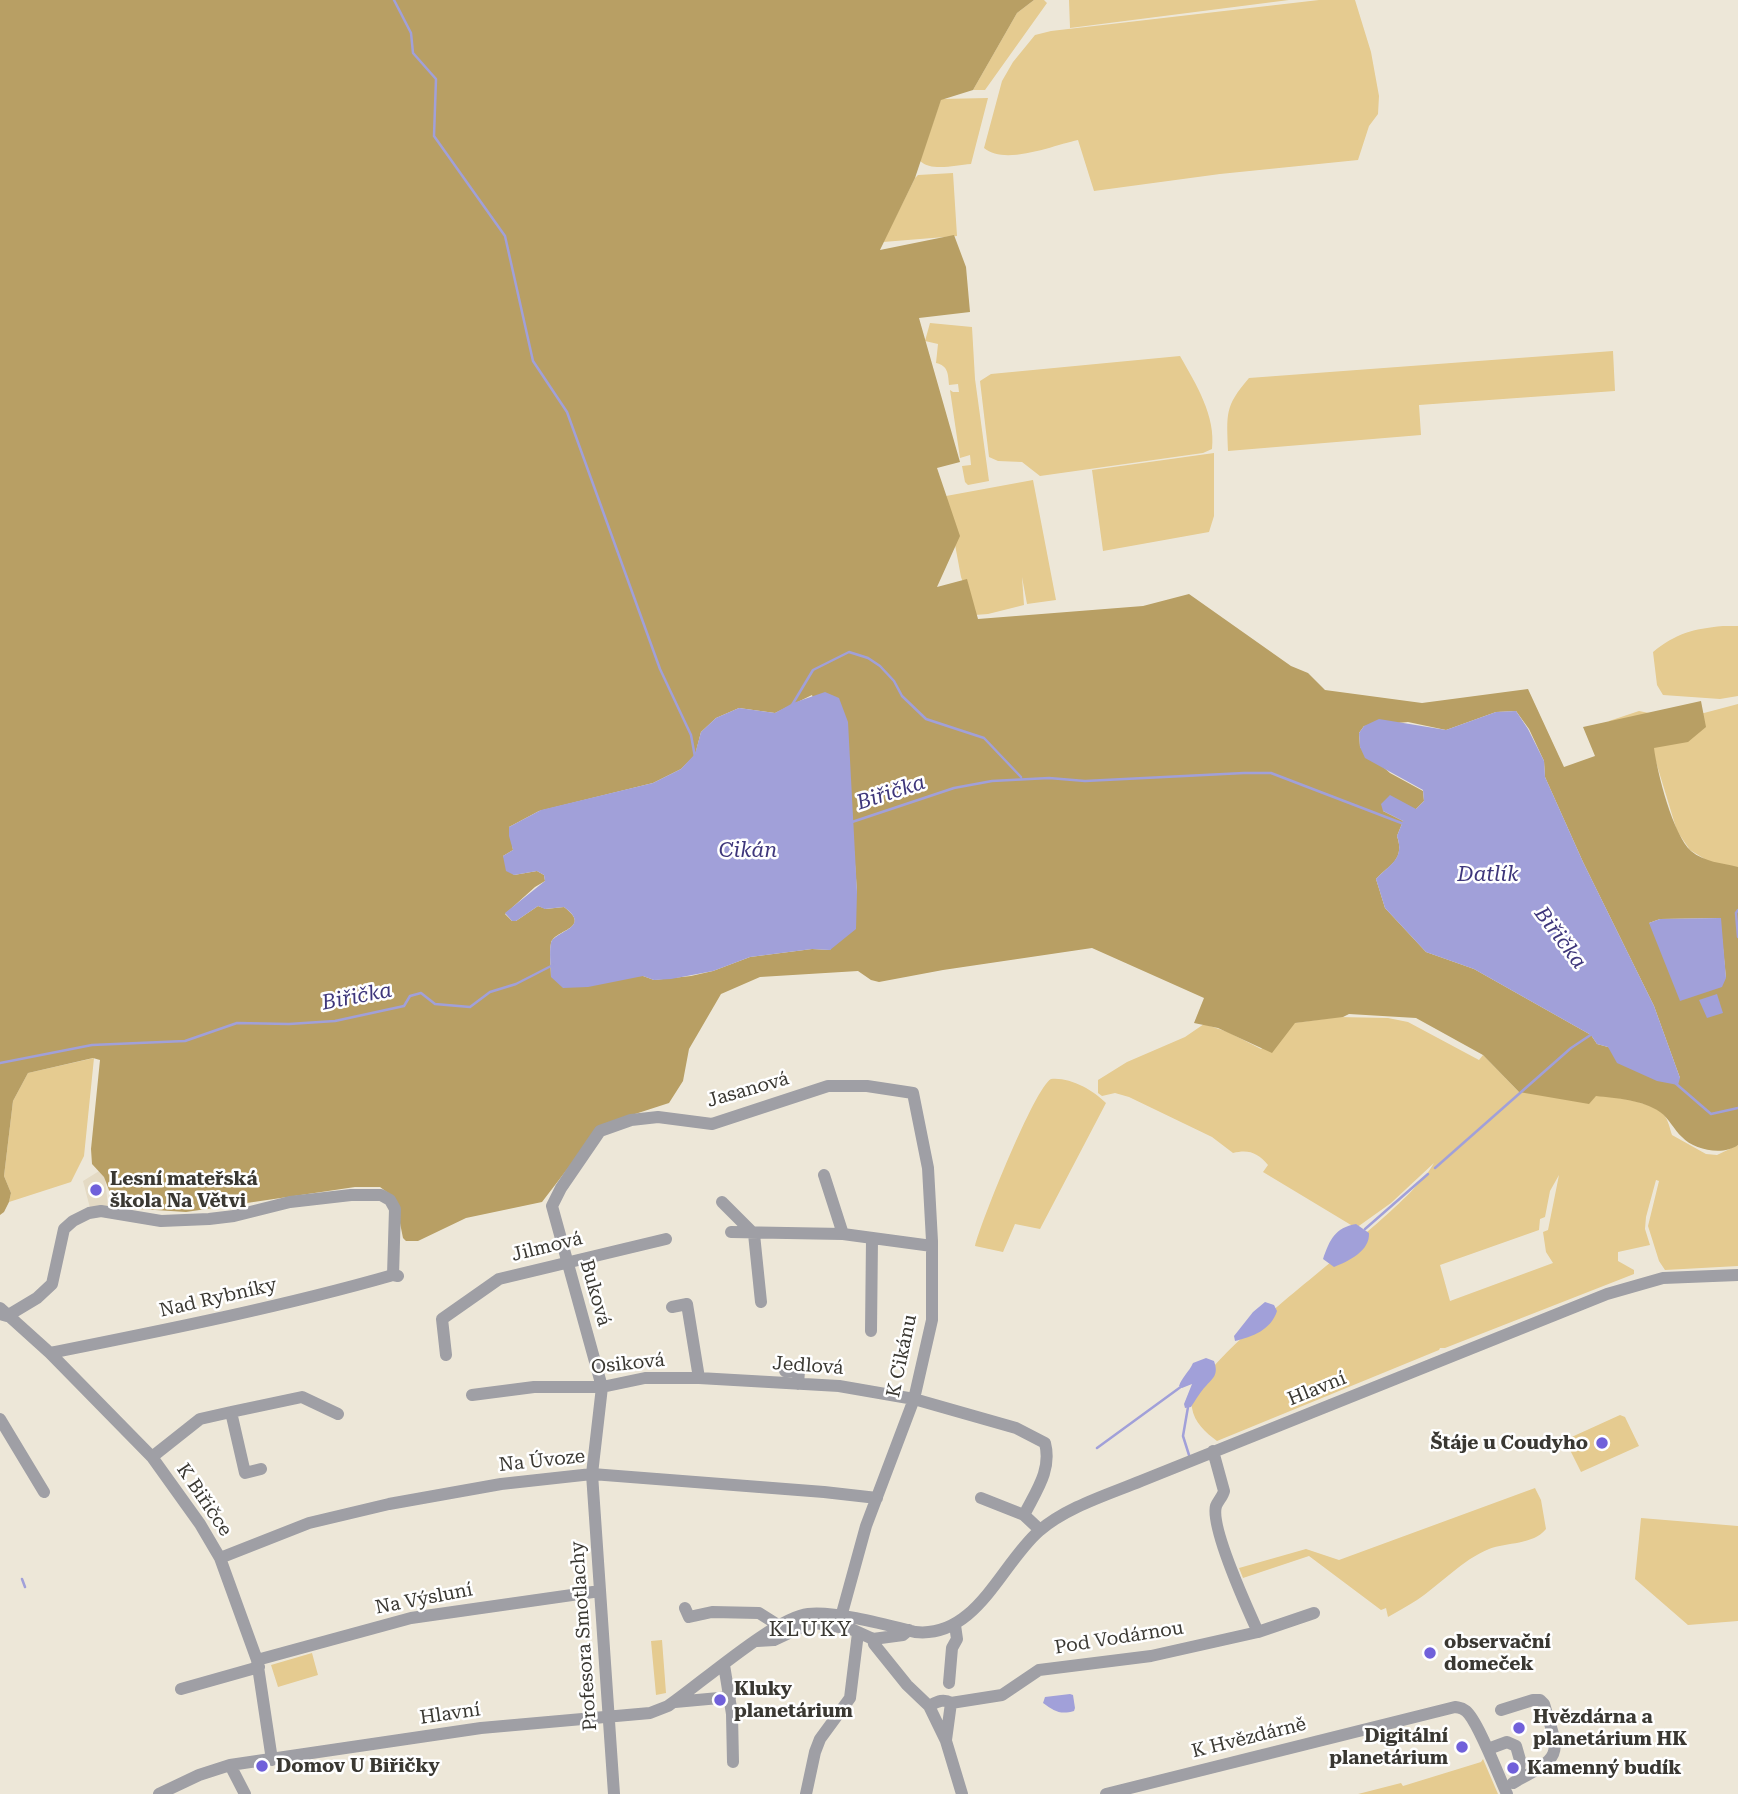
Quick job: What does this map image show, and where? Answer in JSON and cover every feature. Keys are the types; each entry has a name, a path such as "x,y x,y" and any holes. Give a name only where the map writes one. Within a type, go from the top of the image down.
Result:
{"street":[{"name":"Jasanová","path":"552,1206 600,1130 631,1120 658,1117 712,1124 828,1086 867,1086 913,1093"},
{"name":"K Cikánu","path":"841,1617 866,1526 914,1399 932,1320 928,1168 913,1093"},
{"path":"824,1175 843,1234"},
{"name":"Nad Rybníky","path":"50,1353 171,1328 396,1275 395,1209 390,1200 381,1195 351,1195 298,1201 209,1219 161,1221 119,1214"},
{"path":"722,1202 754,1234 761,1302"},
{"name":"Buková","path":"552,1206 602,1387 592,1474"},
{"name":"K Biřičce","path":"119,1214 101,1211 89,1213 73,1221 64,1229 60,1238 52,1284 37,1298 2,1313 50,1353 152,1457 200,1524 219,1558 258,1663 272,1760"},
{"path":"731,1232 843,1234 932,1246"},
{"name":"Jilmová","path":"446,1354 442,1319 499,1279 666,1239"},
{"path":"872,1239 872,1331"},
{"name":"Hlavní","path":"159,1794 199,1775 230,1765 481,1728 650,1713 674,1702 778,1625 807,1614 841,1617 927,1633 944,1631 955,1625 979,1603 1040,1530 1065,1514 1213,1451 1634,1284 1684,1275 1738,1275"},
{"path":"672,1307 687,1304 699,1378"},
{"path":"785,1371 799,1371 798,1384"},
{"name":"Osiková","path":"472,1395 534,1387 602,1387 645,1378 699,1378"},
{"name":"Jedlová","path":"699,1378 839,1386 914,1399 1016,1428 1045,1443 1048,1457 1046,1472 1024,1515"},
{"path":"152,1457 200,1419 302,1396 338,1414"},
{"path":"232,1412 245,1474 261,1469"},
{"path":"0,1419 44,1492"},
{"path":"1213,1451 1224,1491 1216,1508 1217,1521 1236,1580 1258,1632"},
{"name":"Na Úvoze","path":"219,1558 309,1523 389,1504 502,1484 592,1474 877,1498"},
{"name":"Profesora Smotlachy","path":"592,1474 614,1794"},
{"path":"981,1498 1024,1515 1040,1530"},
{"name":"Na Výsluní","path":"180,1689 258,1663 411,1619 600,1591"},
{"path":"685,1608 689,1618 712,1612 760,1613 778,1625"},
{"name":"Pod Vodárnou","path":"929,1706 946,1700 951,1703 1002,1695 1039,1670 1151,1656 1258,1632 1314,1613"},
{"name":"Hlavní","path":"757,1641 774,1640 816,1623 873,1639 904,1635 909,1630"},
{"path":"949,1683 952,1648 957,1639 955,1625"},
{"path":"806,1794 820,1739 850,1698 858,1633"},
{"path":"873,1639 874,1644 907,1685 929,1706 946,1741 962,1794"},
{"path":"724,1665 730,1696 733,1762"},
{"name":"Hlavní","path":"674,1702 730,1696"},
{"path":"1501,1710 1533,1699 1540,1700 1544,1704 1556,1750 1547,1764 1518,1780 1506,1792"},
{"path":"946,1741 951,1703"},
{"name":"K Hvězdárně","path":"1106,1794 1133,1791 1447,1708 1461,1708 1468,1712 1488,1749 1506,1792"},
{"path":"1488,1749 1507,1742 1516,1746 1520,1759 1518,1780"},
{"path":"230,1765 244,1794"}],"shaded area":[{"path":"0,0 1034,0 1017,13 973,90 941,100 915,178 880,250 954,235 966,267 970,312 919,318 960,462 937,468 960,536 937,587 967,579 978,619 1143,606 1189,594 1291,666 1308,673 1325,690 1422,703 1528,689 1564,767 1595,756 1583,727 1701,701 1706,727 1688,742 1654,748 1667,803 1684,843 1702,858 1738,867 1738,1145 1732,1148 1709,1150 1687,1142 1660,1112 1638,1102 1596,1096 1589,1104 1519,1092 1483,1055 1416,1018 1349,1014 1295,1023 1272,1053 1218,1028 1194,1023 1204,998 1092,948 879,982 858,971 760,977 721,994 689,1049 683,1081 669,1103 601,1125 542,1202 466,1218 418,1241 406,1241 403,1238 395,1198 380,1187 355,1187 186,1212 109,1207 112,1198 104,1177 92,1164 91,1149 100,1060 93,1058 28,1073 13,1101 4,1176 11,1193 4,1212 0,1215","holes":["812,695 852,822 857,892 830,950 812,949 750,957 713,971 654,980 643,976 551,977 551,943 570,928 575,920 564,907 546,909 538,906 516,921 512,921 505,914 545,881 544,875 537,871 514,875 503,856 513,850 509,827 539,811 653,783 681,769 695,755 701,732 716,718 739,708 775,713","1516,711 1529,729 1544,761 1545,777 1583,862 1654,1006 1680,1078 1597,1044 1591,1035 1474,969 1426,952 1385,908 1376,879 1398,856 1397,836 1403,821 1383,811 1416,809 1424,801 1423,791 1390,773 1360,747 1359,733 1364,726 1408,722 1446,730 1496,712","1720,918 1726,978 1649,923 1660,919"]},
{"path":"1034,0 1044,0 1047,3 985,90 973,90 1017,13"},
{"path":"1069,0 1289,0 1070,28"},
{"path":"1319,0 1355,0 1371,52 1379,96 1378,114 1369,126 1358,160 1220,174 1094,191 1078,140 1017,155 993,153 984,148 1002,81 1013,62 1035,35"},
{"path":"988,98 971,164 937,167 920,161 941,99"},
{"path":"953,173 957,236 883,242 918,175"},
{"path":"930,323 972,327 975,379 989,481 968,485 965,482 962,466 971,465 970,455 960,458 950,390 959,392 958,384 949,385 947,371 936,363 938,344 925,341"},
{"path":"1613,351 1615,391 1419,405 1421,435 1228,451 1227,428 1231,404 1249,378"},
{"path":"1180,356 1208,412 1212,449 1203,453 1040,476 1022,462 998,461 989,457 980,381 991,374"},
{"path":"1214,453 1214,516 1209,532 1103,551 1092,470"},
{"path":"1033,480 1056,600 1027,604 1022,577 1024,605 975,615 961,577 946,496"},
{"path":"1738,626 1738,696 1720,699 1663,695 1657,685 1653,652 1685,633"},
{"path":"1738,704 1738,871 1716,866 1690,850 1677,831 1656,762 1612,727 1609,721 1639,711 1659,715 1704,713"},
{"path":"1338,1017 1388,1018 1408,1022 1479,1060 1483,1055 1519,1092 1592,1095 1630,1100 1663,1113 1672,1135 1706,1154 1717,1155 1738,1145 1738,1266 1665,1270 1659,1261 1648,1226 1659,1181 1656,1180 1646,1217 1645,1229 1650,1245 1618,1252 1618,1261 1634,1270 1634,1274 1440,1348 1217,1441 1201,1427 1193,1413 1192,1408 1200,1385 1223,1356 1258,1323 1382,1219 1414,1189 1434,1163 1391,1203 1356,1228 1263,1172 1268,1165 1257,1155 1248,1152 1233,1153 1212,1137 1129,1097 1115,1093 1102,1096 1098,1093 1098,1080 1127,1062 1185,1037 1204,1024 1228,1032 1261,1049 1294,1023","holes":["1559,1175 1548,1230 1543,1232 1546,1252 1553,1263 1450,1301 1440,1265 1539,1230 1540,1219 1545,1217 1550,1191"]},
{"path":"94,1058 84,1156 71,1182 9,1202 11,1193 4,1176 13,1101 28,1073"},
{"path":"1051,1079 1081,1085 1106,1103 1040,1229 1015,1224 1003,1252 975,1246 997,1185 1022,1129 1043,1087"},
{"name":"Lesní mateřská škola Na Větvi","path":"104,1168 108,1207 90,1208 83,1181"},
{"name":"Štáje u Coudyho","path":"1620,1415 1625,1417 1639,1446 1581,1472 1565,1440"},
{"path":"1535,1488 1541,1500 1546,1529 1541,1534 1527,1541 1496,1547 1479,1554 1417,1600 1388,1617 1386,1608 1381,1610 1309,1556 1243,1578 1239,1568 1306,1549 1339,1560"},
{"path":"1641,1518 1738,1526 1738,1621 1688,1625 1635,1579"},
{"path":"662,1640 666,1693 656,1695 651,1641"},
{"path":"312,1653 318,1675 278,1687 271,1665"},
{"path":"1483,1759 1498,1794 1358,1794 1401,1783 1403,1786 1481,1762"}],"water":[{"name":"Cikán","path":"825,692 839,698 848,722 857,892 856,929 830,950 812,949 750,957 713,971 671,979 654,980 643,976 588,987 563,988 551,977 551,943 575,920 564,907 545,909 538,906 516,921 512,921 505,913 545,881 544,875 537,871 514,875 506,871 503,856 513,850 509,827 541,810 653,783 681,769 695,754 701,732 716,718 739,708 775,713 793,703"},
{"name":"Datlík","path":"1516,711 1544,761 1545,777 1583,862 1654,1006 1680,1078 1678,1085 1657,1081 1617,1063 1608,1047 1597,1044 1591,1035 1474,969 1426,952 1385,908 1376,879 1398,856 1397,836 1403,821 1383,811 1381,804 1390,795 1416,809 1424,801 1423,790 1365,758 1360,747 1359,733 1364,726 1379,719 1446,730 1496,712"},
{"path":"1721,918 1726,978 1722,987 1680,1001 1649,923 1660,919"},
{"path":"1717,994 1723,1013 1707,1018 1699,1000"},
{"path":"1356,1224 1369,1233 1366,1245 1352,1258 1334,1267 1323,1259 1328,1246 1343,1228"},
{"path":"1265,1302 1274,1305 1277,1311 1274,1318 1266,1328 1235,1341 1234,1336 1253,1312"},
{"path":"1206,1358 1214,1361 1214,1376 1191,1407 1185,1408 1192,1384 1182,1388 1180,1383 1193,1363"},
{"path":"1073,1695 1074,1711 1057,1712 1043,1703 1045,1697"}],"waterway":[{"path":"394,0 411,33 413,53 436,79 434,136 505,236 533,361 567,412 660,669 691,735 695,757"},
{"path":"792,705 813,670 849,652 868,658 880,666 894,681 902,696 926,719 984,738 1021,777"},
{"name":"Biřička","path":"849,823 954,788 992,781 1049,778 1085,781 1271,773 1404,824"},
{"name":"Biřička","path":"1738,910 1738,937"},
{"name":"Biřička","path":"0,1063 92,1045 185,1041 237,1023 335,1021 404,1006 410,996 421,993 435,1004 470,1007 490,992 516,984 553,965"},
{"path":"1435,1168 1571,1048 1592,1034"},
{"name":"Biřička","path":"1674,1082 1711,1114 1738,1108"},
{"path":"1365,1229 1428,1174"},
{"path":"1097,1448 1182,1386"},
{"path":"1188,1407 1183,1436 1189,1455"},
{"path":"22,1579 25,1587"}],"place":[{"name":"Lesní mateřská škola Na Větvi","path":"96,1190"},
{"name":"Štáje u Coudyho","path":"1602,1443"},
{"name":"observační domeček","path":"1430,1653"},
{"name":"Kluky planetárium","path":"720,1700"},
{"name":"Hvězdárna a planetárium HK","path":"1519,1728"},
{"name":"Digitální planetárium","path":"1462,1747"},
{"name":"Domov U Biřičky","path":"262,1766"},
{"name":"Kamenný budík","path":"1513,1768"}],"district":[{"name":"KLUKY","path":"811,1630"}]}
